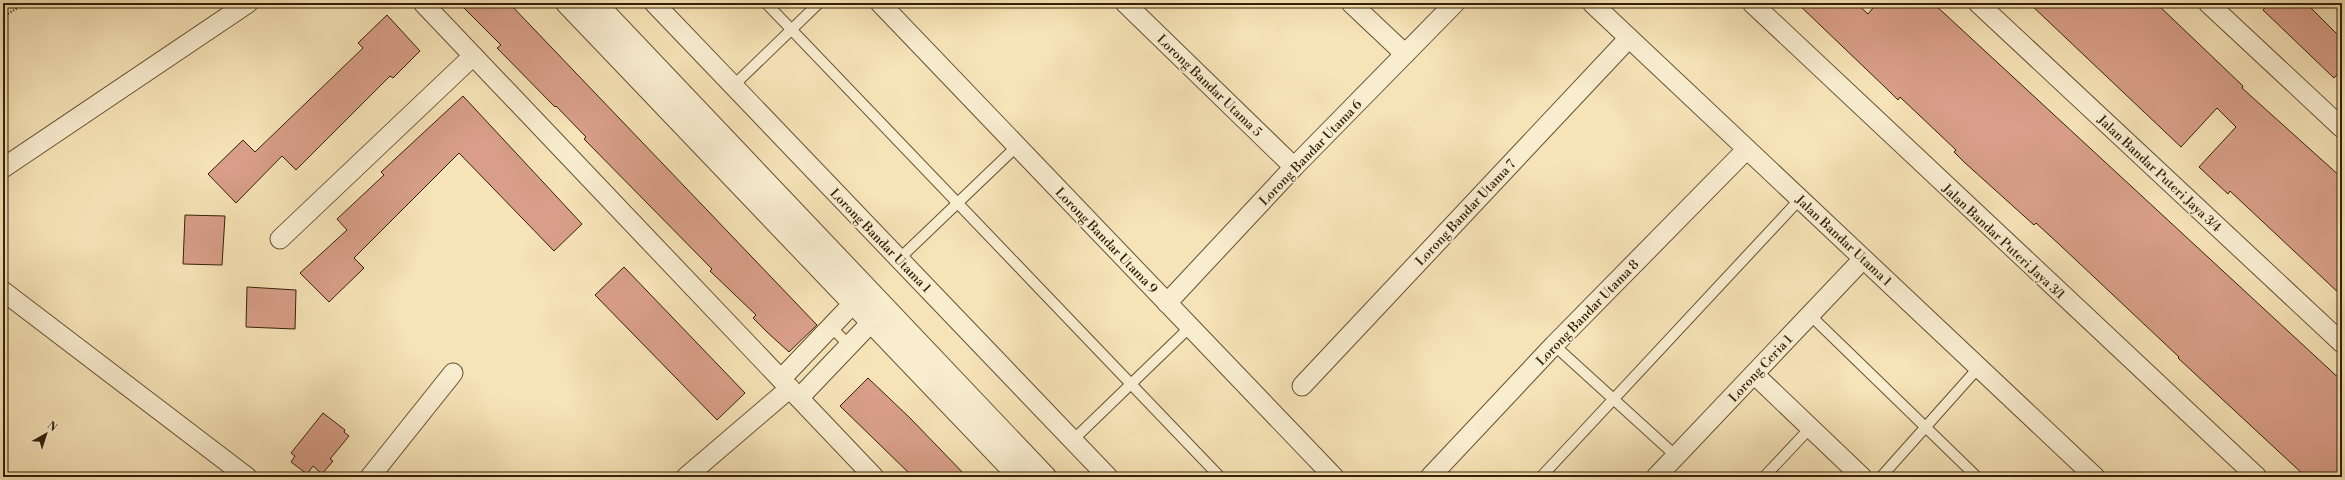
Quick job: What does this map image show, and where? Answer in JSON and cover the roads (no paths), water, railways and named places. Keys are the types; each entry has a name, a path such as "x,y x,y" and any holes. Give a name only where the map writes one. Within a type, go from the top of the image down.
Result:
{"street":[{"path":"3,168 248,3"},
{"path":"423,3 874,477"},
{"path":"566,3 860,296"},
{"path":"595,3 878,315 1020,477"},
{"name":"Lorong Bandar Utama 1","path":"654,3 1108,477"},
{"name":"Lorong Bandar Utama 9","path":"880,3 1016,147 1334,477"},
{"name":"Lorong Bandar Utama 5","path":"1125,3 1294,167"},
{"path":"1351,3 1405,54"},
{"name":"Lorong Bandar Utama 6","path":"1167,303 1294,167 1455,3"},
{"name":"Jalan Bandar Utama 1","path":"1592,3 2095,477"},
{"name":"Jalan Bandar Puteri Jaya 3/1","path":"1752,3 2257,477"},
{"name":"Jalan Bandar Puteri Jaya 3/4","path":"1978,3 2342,343"},
{"path":"2208,3 2342,128"},
{"name":"Lorong Bandar Utama 7","path":"1302,386 1629,38"},
{"path":"280,239 473,56"},
{"name":"Lorong Bandar Utama 8","path":"1430,477 1554,345 1747,149"},
{"name":"Lorong Ceria 1","path":"1656,477 1863,259"},
{"path":"3,291 247,477"},
{"path":"790,388 831,327 860,296"},
{"path":"686,477 790,388 849,345 878,315"},
{"path":"878,315 1044,477"},
{"path":"370,477 453,373"},
{"path":"1754,374 1862,477"}],"lane":[{"path":"766,3 1220,477"},
{"path":"734,85 819,3"},
{"path":"899,259 1016,147"},
{"path":"1541,477 1800,199"},
{"path":"1810,315 1977,477"},
{"path":"831,327 849,345"},
{"path":"1073,440 1190,327"},
{"path":"1554,345 1676,456"},
{"path":"1881,477 1979,367"},
{"path":"1764,477 1810,427"}]}
